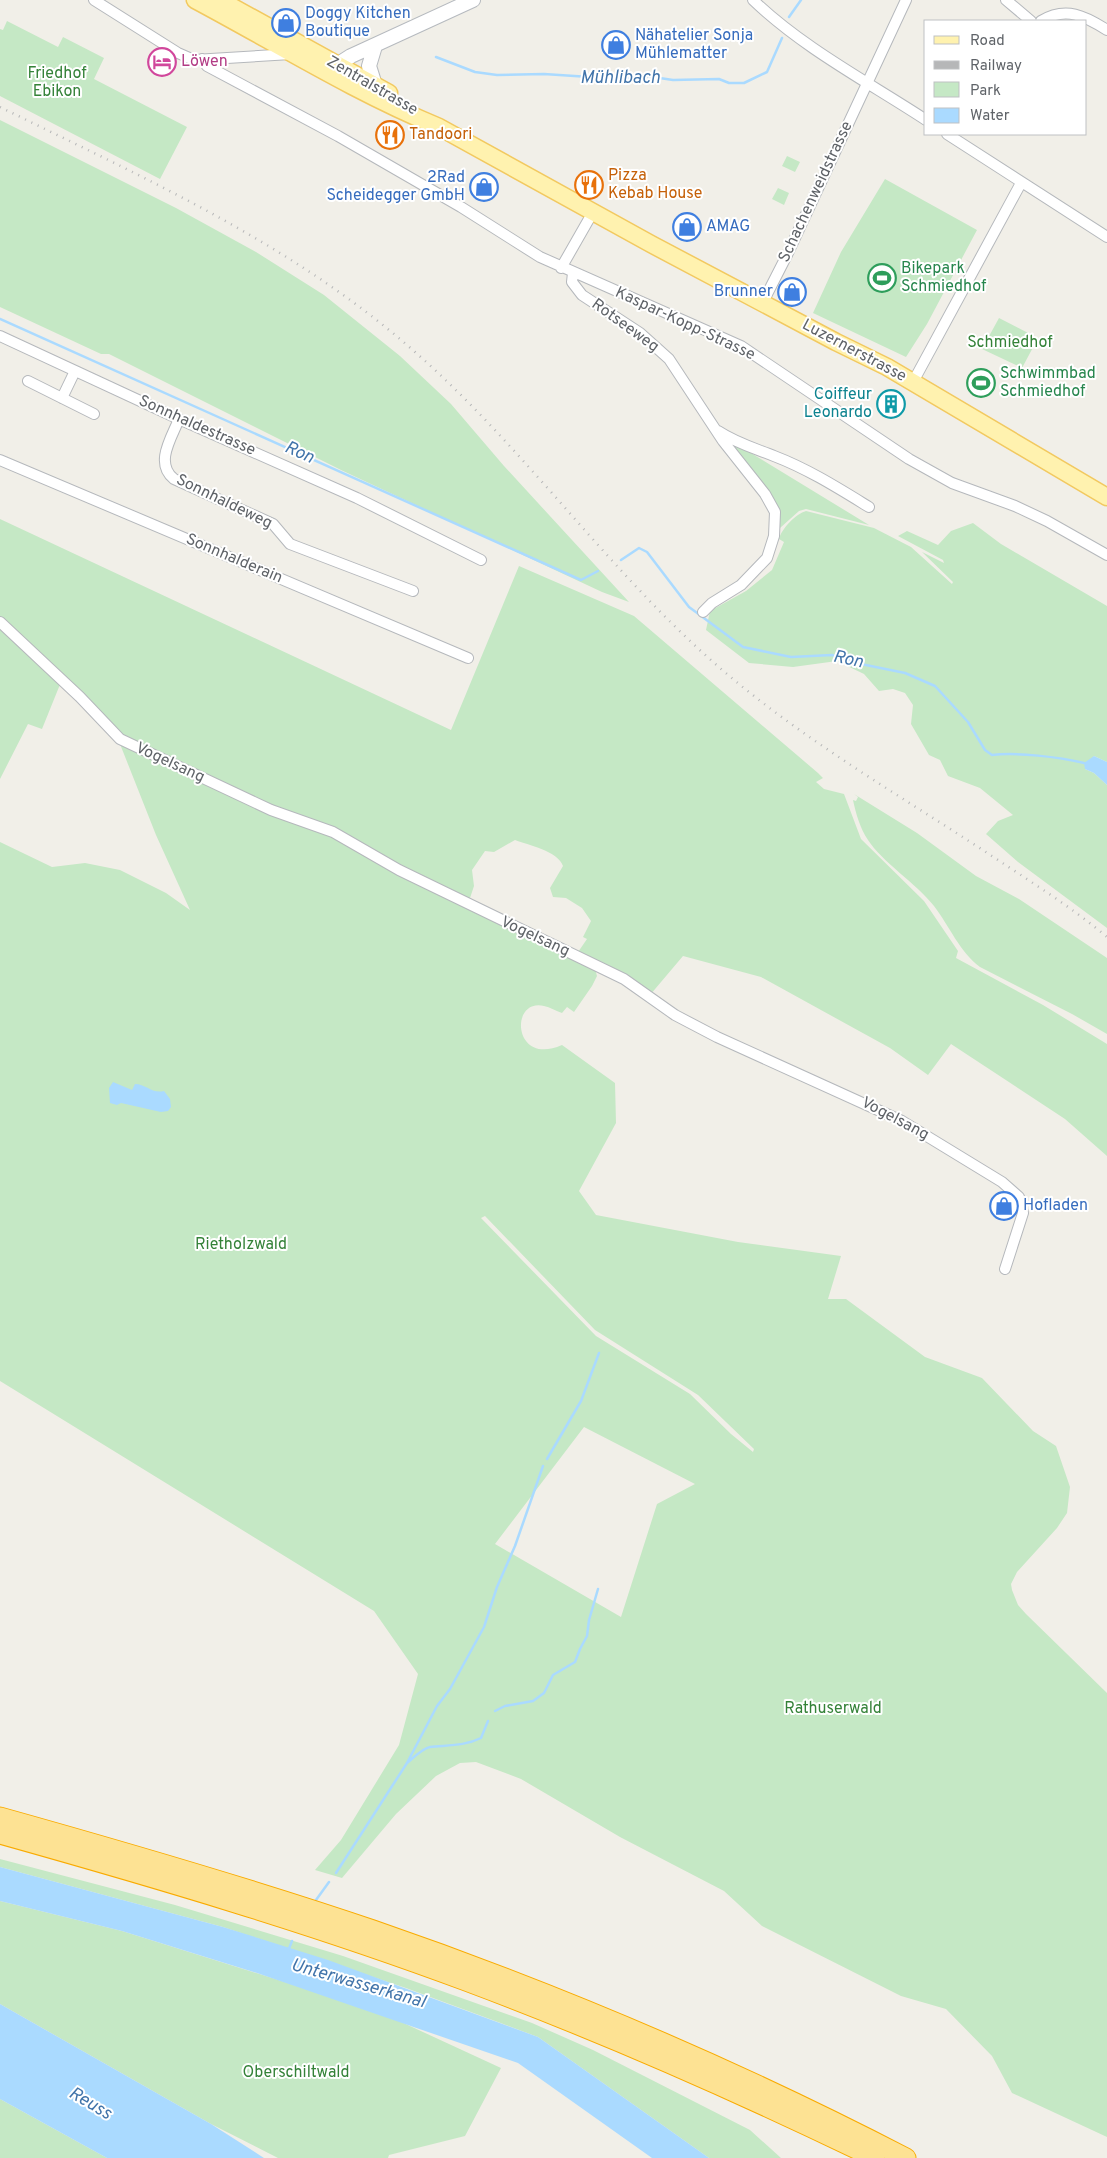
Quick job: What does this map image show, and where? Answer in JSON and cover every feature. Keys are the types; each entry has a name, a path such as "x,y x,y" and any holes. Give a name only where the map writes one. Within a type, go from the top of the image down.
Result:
{"highway":[{"path":"0,1817 270,1896 489,1972 699,2058 906,2158"},
{"path":"0,1834 260,1910 458,1978 664,2061 875,2158"}],"main road":[{"name":"Zentralstrasse","path":"195,0 294,54 375,85 439,127"},
{"name":"Zentralstrasse","path":"220,0 406,113 439,127"},
{"path":"335,70 375,46 452,5 473,0"},
{"path":"375,46 369,70 375,85"},
{"name":"Luzernerstrasse","path":"439,127 593,212 913,382 1107,497"}],"street":[{"path":"94,0 185,57 202,59 294,54"},
{"path":"753,0 792,32 924,119"},
{"name":"Schachenweidstrasse","path":"763,302 787,255 867,81 880,60 906,0"},
{"path":"1006,0 1030,20"},
{"path":"1044,20 1057,14 1073,13 1089,19 1107,30"},
{"name":"Kaspar-Kopp-Strasse","path":"202,59 207,66 338,136 562,268 741,346 909,459 952,483 1015,506 1047,521 1107,555"},
{"path":"962,138 1021,183 1107,237"},
{"path":"913,382 1021,183"},
{"path":"562,268 593,212"},
{"name":"Rotseeweg","path":"573,273 572,282 582,295 640,333 668,359 715,429 765,494 775,512 776,522 772,546 760,568 742,585 712,603 703,612"},
{"name":"Sonnhaldestrasse","path":"0,336 179,419 357,498 481,560"},
{"path":"62,398 75,371"},
{"path":"28,381 94,414"},
{"name":"Sonnhaldeweg","path":"179,419 164,458 165,469 174,479 273,524 290,544 413,591"},
{"name":"Rotseeweg","path":"715,429 750,449 774,456 821,478 869,507"},
{"name":"Sonnhalderain","path":"0,460 468,658"},
{"name":"Vogelsang","path":"0,622 80,697 120,739 271,810 333,832 408,875 624,980 675,1014 717,1037 902,1121 1002,1182 1019,1197 1023,1212 1005,1269"}],"green space":[{"name":"Friedhof Ebikon","path":"7,21 58,47 63,37 104,58 94,79 187,127 160,179 0,96 0,29 3,30"},
{"path":"0,120 176,208 256,252 324,295 400,356 451,404 504,466 629,602 602,592 341,470 109,354 101,354 0,307"},
{"path":"787,156 800,162 795,172 782,166"},
{"name":"Schmiedhof","path":"885,179 977,230 927,324 906,357 813,313 841,252"},
{"path":"778,188 789,193 784,205 772,199"},
{"name":"Schmiedhof","path":"999,318 1038,338 1022,368 982,349"},
{"path":"723,436 869,525 806,509 799,511 780,528 779,516"},
{"path":"806,511 874,528 911,547 952,584 953,582 922,552 944,563 943,560 898,536 907,531 938,545 951,531 973,523 1001,544 1107,606 1107,762 1094,756 1085,769 1094,773 1107,785 1107,928 1018,862 986,834 998,821 1013,815 980,788 948,776 940,760 929,755 911,724 913,705 905,693 893,689 879,691 864,674 837,661 793,667 749,663 706,630 710,611 746,591 772,570 784,542 779,539 783,530 794,518"},
{"path":"0,519 451,730 519,566 634,616 818,773 823,778 816,782 824,789 844,794 861,839 924,901 958,951 956,958 1043,1005 1107,1044 1107,1156 1065,1119 951,1044 928,1075 890,1048 761,977 683,956 650,995 576,955 587,939 583,937 591,921 582,908 566,898 553,897 550,888 563,866 555,856 542,849 515,840 494,852 485,851 472,870 474,886 468,904 275,809 129,742 0,619"},
{"path":"0,625 61,682 42,729 28,724 0,779"},
{"path":"120,744 308,824 595,969 597,976 574,1012 567,1007 562,1013 544,1006 533,1006 525,1012 521,1021 522,1031 526,1040 534,1047 546,1049 562,1045 615,1083 616,1123 579,1191 596,1215 738,1242 841,1256 828,1299 846,1299 925,1357 982,1378 1033,1431 1056,1446 1070,1487 1067,1513 1057,1528 1017,1572 1011,1584 1018,1605 1107,1693 1107,2137 1012,2093 992,2056 946,2009 901,1996 762,1926 724,1891 620,1837 521,1779 476,1762 460,1763 436,1776 396,1814 342,1878 315,1870 341,1840 399,1745 418,1674 374,1611 0,1381 0,842 52,867 85,863 120,870 166,893 190,910 156,835","holes":["485,1216 595,1330 698,1395 754,1449 753,1452 731,1434 690,1394 596,1336 481,1218","584,1427 695,1484 657,1504 621,1617 495,1544"]},
{"path":"854,794 917,833 976,876 1019,899 1107,958 1107,1034 980,967 973,961 960,946 927,897 882,856 868,840 857,816 853,800 856,801 858,797"},
{"path":"0,1859 175,1905 343,1956 532,2023 593,2050 750,2130 781,2158 709,2158 538,2037 406,1988 223,1927 0,1867"},
{"name":"Oberschiltwald","path":"0,1901 122,1931 323,1994 397,2020 501,2068 465,2136 389,2155 388,2158 278,2158 211,2124 0,2004"},
{"path":"0,2099 107,2158 0,2158"}],"water":[{"path":"1094,756 1107,762 1107,785 1094,773 1085,769 1084,763"},
{"path":"113,1082 132,1090 135,1084 160,1092 164,1091 170,1099 171,1107 168,1111 161,1112 121,1103 117,1105 110,1103 109,1088"},
{"name":"Unterwasserkanal","path":"0,1867 223,1927 328,1960 538,2037 709,2158 652,2158 518,2063 257,1973 122,1931 0,1901"},
{"name":"Reuss","path":"0,2004 211,2124 264,2158 107,2158 0,2099"}],"waterway":[{"name":"Mühlibach","path":"789,17 801,0"},
{"name":"Mühlibach","path":"436,57 475,72 497,75 544,74 620,79 646,76 673,80 719,79 729,83 744,83 767,72 782,38"},
{"name":"Ron","path":"0,319 581,580 598,571"},
{"name":"Ron","path":"621,560 639,548 647,552 689,607 743,647 791,657 832,655 861,664 905,673 935,686 968,722 985,750 992,755 1038,756 1084,763"},
{"path":"547,1459 581,1401 599,1353"},
{"path":"336,1873 407,1763 437,1706 450,1689 484,1627 497,1587 515,1546 543,1466"},
{"path":"495,1711 505,1706 533,1701 544,1693 553,1675 575,1662 587,1636 589,1620 598,1589"},
{"path":"407,1763 427,1748 463,1744 481,1738 488,1721"},
{"path":"316,1900 329,1882"},
{"name":"Unterwasserkanal","path":"288,1951 292,1941"}],"railway":[{"path":"0,107 162,187 216,216 319,278 368,313 415,352 456,390 495,430 646,597 727,674 759,700 827,749 1044,890 1107,937"}],"place":[{"name":"Doggy Kitchen Boutique","path":"286,23"},
{"name":"Nähatelier Sonja Mühlematter","path":"616,45"},
{"name":"Löwen","path":"162,62"},
{"name":"Tandoori","path":"390,135"},
{"name":"Pizza Kebab House","path":"589,185"},
{"name":"2Rad Scheidegger GmbH","path":"484,187"},
{"name":"AMAG","path":"687,227"},
{"name":"Bikepark Schmiedhof","path":"882,278"},
{"name":"Brunner","path":"792,292"},
{"name":"Schwimmbad Schmiedhof","path":"981,383"},
{"name":"Coiffeur Leonardo","path":"891,404"},
{"name":"Hofladen","path":"1004,1206"}],"park label":[{"name":"Rietholzwald","path":"241,1245"},
{"name":"Rathuserwald","path":"833,1709"}]}
